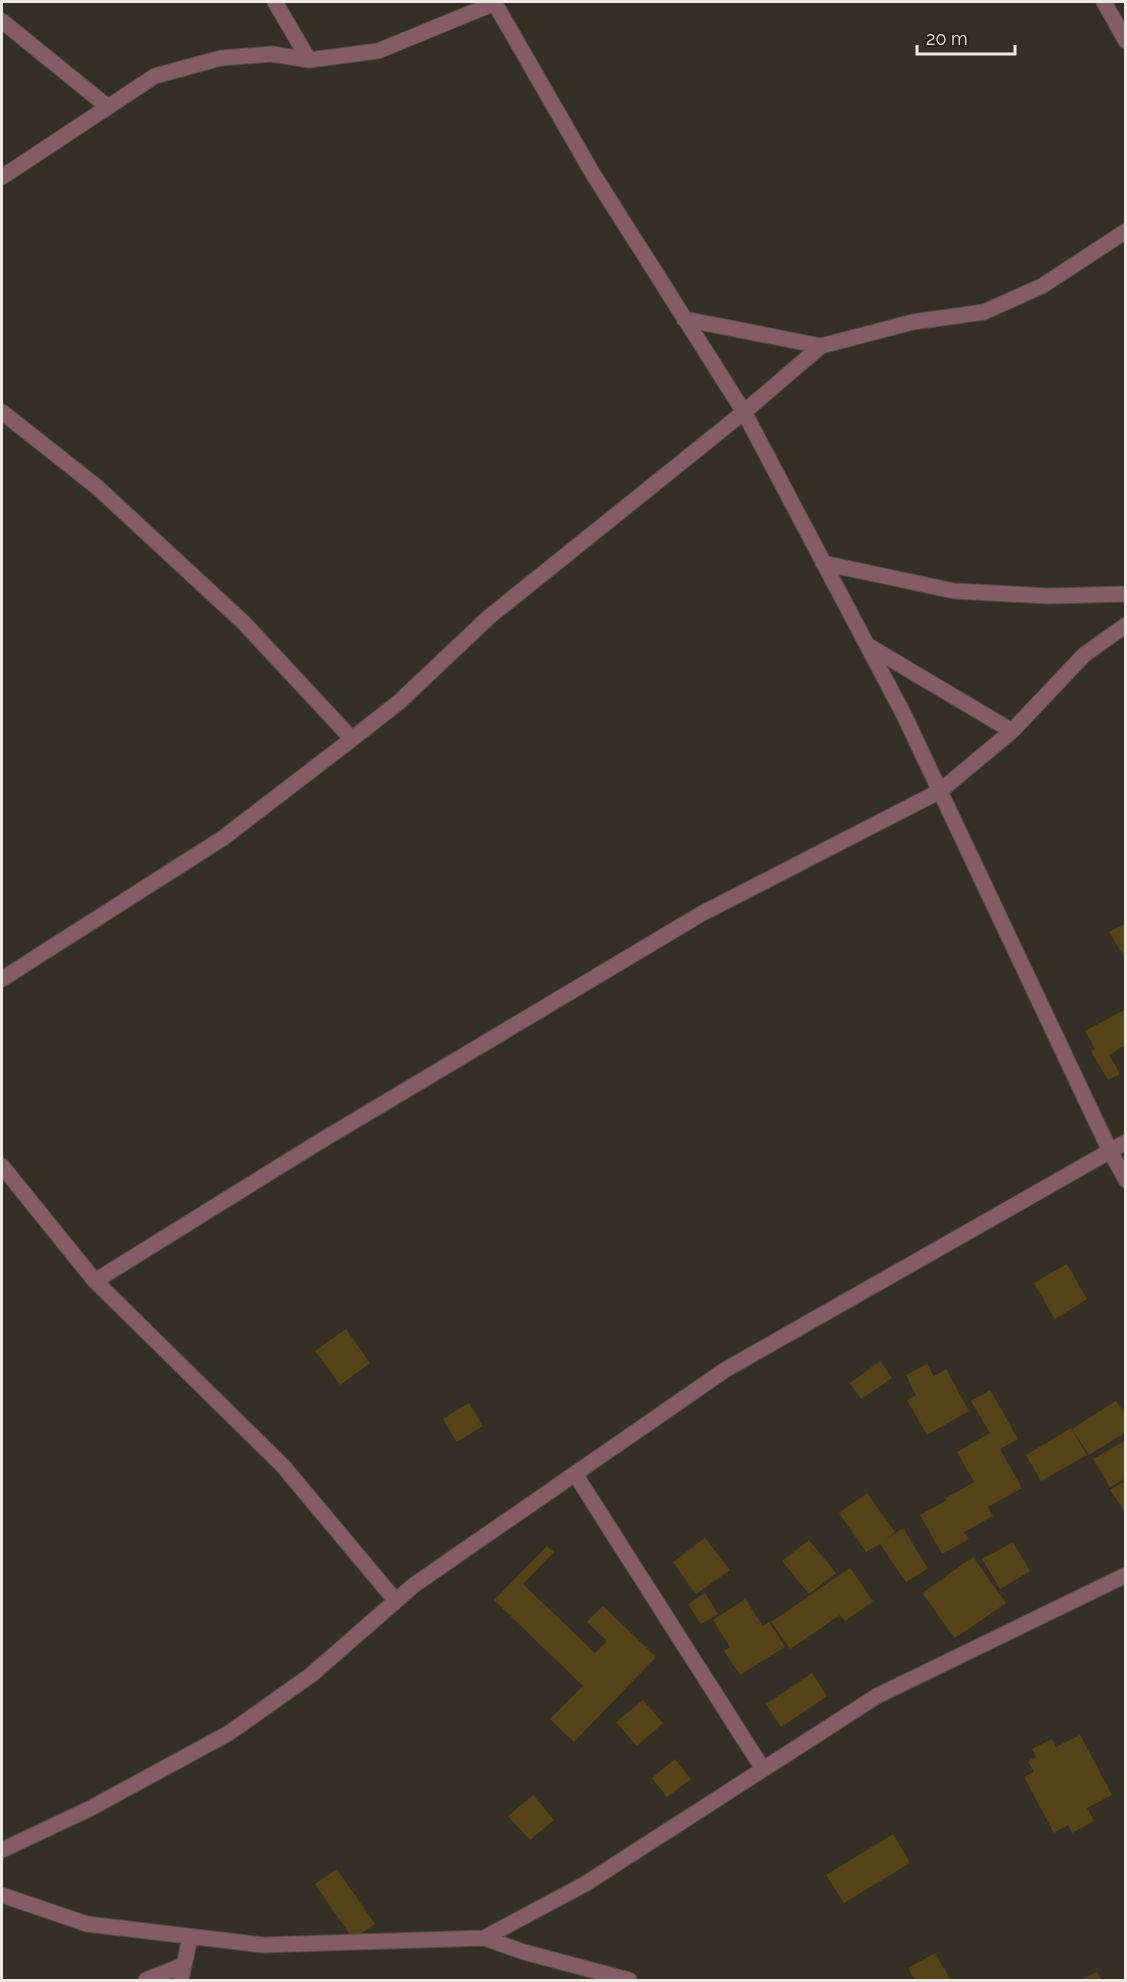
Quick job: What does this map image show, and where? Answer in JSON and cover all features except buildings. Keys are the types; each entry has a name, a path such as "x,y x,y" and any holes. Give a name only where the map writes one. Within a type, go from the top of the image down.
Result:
{"street":[{"path":"275,2 309,60"},
{"path":"2,177 155,76 221,58 272,54 309,60 378,51 495,2 593,174 744,412 904,715 1125,1180"},
{"path":"1104,2 1125,41"},
{"path":"2,21 108,106"},
{"path":"684,319 821,346 914,322 984,312 1042,286 1125,231"},
{"path":"2,979 223,838 352,739 399,702 489,616 744,412 821,346"},
{"path":"2,412 98,487 244,623 352,739"},
{"path":"823,563 954,591 1049,596 1125,594"},
{"path":"95,1281 314,1145 701,914 940,791 1012,731 1084,655 1125,624"},
{"path":"867,645 1012,731"},
{"path":"2,1850 90,1809 229,1733 311,1675 414,1586 725,1370 1125,1142"},
{"path":"2,1166 95,1281 283,1466 396,1601"},
{"path":"575,1474 763,1768"},
{"path":"484,1938 585,1884 878,1695 1125,1575"},
{"path":"2,1894 87,1924 263,1945 484,1938 524,1952 629,1980"},
{"path":"181,1980 190,1936"},
{"path":"146,1980 184,1965"}]}
